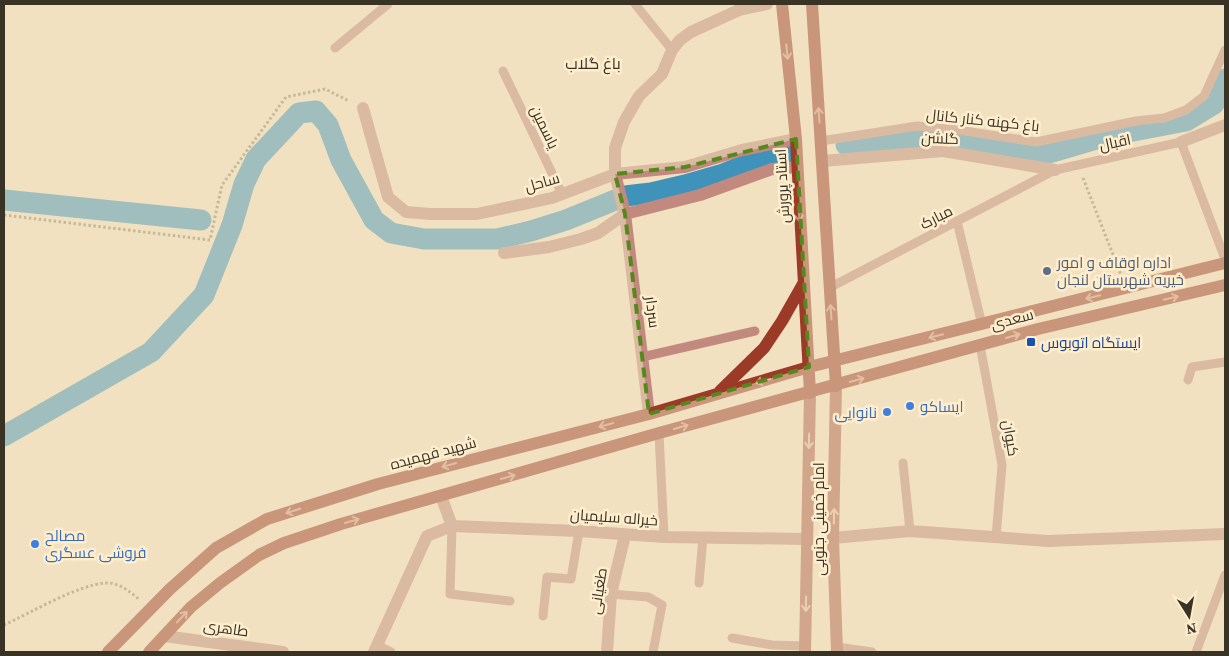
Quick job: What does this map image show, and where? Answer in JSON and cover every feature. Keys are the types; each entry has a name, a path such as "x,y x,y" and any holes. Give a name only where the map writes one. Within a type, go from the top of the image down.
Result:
{"main road":[{"name":"استاد پرورش","path":"782,4 796,138 796,167 810,367 810,393"},
{"path":"812,4 836,386"},
{"name":"سعدی","path":"810,367 982,325 1225,261"},
{"path":"718,394 764,348 803,284"},
{"name":"سعدی","path":"810,393 980,345 1225,285"},
{"name":"شهید فهمیده","path":"108,652 151,608 216,548 267,519 378,484 649,414 810,367"},
{"name":"امام خمینی جنوبی","path":"836,386 834,538 839,650"},
{"path":"149,652 190,607 259,555 284,543 341,524 659,433 810,393"},
{"name":"امام خمینی جنوبی","path":"805,649 810,393"}],"street":[{"path":"672,50 680,40 692,32 739,10 767,4"},
{"name":"سردار","path":"649,414 625,214 615,174 615,148 624,122 639,96 662,74 672,50"},
{"name":"ساحل","path":"363,108 388,197 406,212 478,214 562,194 615,174 685,167 742,150 796,138"},
{"path":"1181,142 1225,125"},
{"name":"گلشن","path":"822,161 943,151 1056,170"},
{"path":"504,253 549,248 581,239 598,233 625,214 700,195 772,169 796,167"},
{"path":"377,649 427,536 452,526 442,496"},
{"name":"خیراله سلیمیان","path":"452,526 579,531 664,537 807,539"},
{"path":"834,538 910,531 1048,541 1225,534"},
{"name":"طغیانی","path":"607,652 611,594 625,535"},
{"name":"طاهری","path":"164,636 260,651 283,652"}],"lane":[{"path":"335,48 388,4"},
{"path":"635,4 672,50"},
{"name":"باغ کهنه کنار کانال","path":"820,140 917,126 952,129 1036,142 1136,121 1164,118 1186,110 1204,96 1225,50"},
{"name":"یاسمین","path":"503,71 562,194"},
{"path":"1181,142 1225,261"},
{"name":"اقبال","path":"1056,170 1181,142"},
{"name":"مبارک","path":"829,288 1056,170"},
{"path":"957,221 982,325"},
{"path":"642,357 755,331"},
{"name":"کیوان","path":"980,345 1002,465 996,537"},
{"path":"1188,380 1192,367 1225,362"},
{"path":"659,433 664,537"},
{"path":"903,464 910,531"},
{"path":"452,526 450,594 510,601"},
{"path":"543,616 547,577 571,579 579,531"},
{"path":"699,583 703,537"},
{"path":"1196,652 1225,575"},
{"path":"611,594 648,597 662,605 653,652"},
{"path":"732,638 805,649"},
{"path":"377,649 390,652"},
{"path":"839,650 872,652"}],"path":[{"path":"4,215 210,240 222,185 286,97 325,89 363,108"},
{"path":"1077,164 1126,288"},
{"path":"4,625 84,589 106,583 122,586 151,608"}],"highlighted area":[{"path":"796,139 809,367 649,414 625,214 615,174 685,167"}],"waterway":[{"path":"846,145 919,138 950,140 1039,156 1107,136 1186,121 1214,104 1225,79"},
{"path":"4,436 151,352 204,295 232,225 244,184 256,159 299,113 316,111 328,125 341,160 374,220 391,233 424,239 497,239 566,220 625,196 651,193 685,185 723,174 763,158 788,154"},
{"path":"4,200 201,220"}],"place":[{"name":"اداره اوقاف و امور خیریه شهرستان لنجان","path":"1047,271"},
{"name":"ایستگاه اتوبوس","path":"1031,342"},
{"name":"ایساکو","path":"910,406"},
{"name":"نانوایی","path":"887,412"},
{"name":"مصالح فروشی عسگری","path":"35,544"}],"district":[{"name":"باغ گلاب","path":"593,63"}]}
